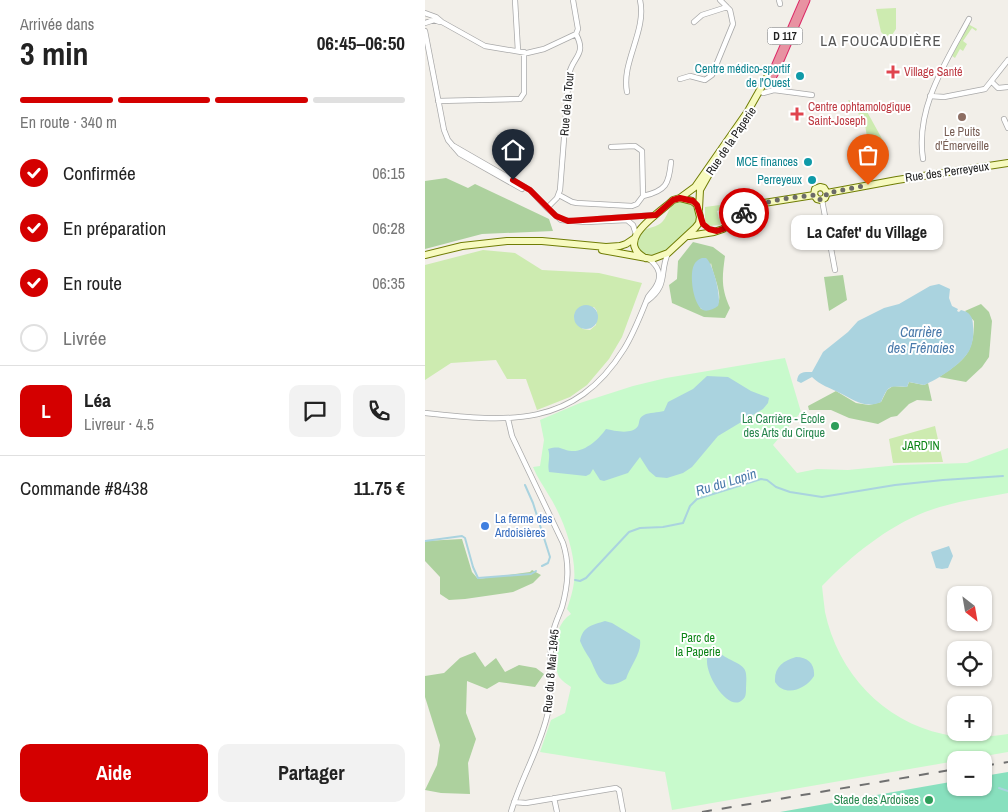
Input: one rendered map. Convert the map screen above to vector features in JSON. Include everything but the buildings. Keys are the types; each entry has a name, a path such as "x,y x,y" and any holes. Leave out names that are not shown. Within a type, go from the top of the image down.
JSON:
{"highway":[{"name":"D 117","path":"771,73 801,0"},
{"name":"D 117","path":"771,73 796,17 801,0"}],"main road":[{"name":"Rue de la Paperie","path":"700,214 700,190 706,178 763,94 771,73"},
{"name":"D 117","path":"680,198 695,187 771,73"},
{"name":"Rue des Perreyeux","path":"685,237 717,231 725,228 759,204 814,195 815,189 820,187 824,188 827,193 1008,163"},
{"path":"814,195 817,199 822,200 827,193"},
{"path":"425,254 462,246 507,240 620,246 635,236 673,200 680,198 693,201 697,205 705,227 717,231"},
{"path":"577,244 655,259 668,253 695,228 699,223 700,214"},
{"path":"635,236 634,244 636,251 647,258"}],"street":[{"path":"515,0 518,51"},
{"name":"Rue de la Tour","path":"559,195 569,74 570,68 579,56 581,49 576,34 578,29 573,0"},
{"path":"627,92 626,80 642,14 640,0"},
{"path":"680,80 687,76 703,80 711,77 732,27 733,18 727,7 720,0"},
{"path":"694,22 702,15 727,7"},
{"path":"425,13 436,17 485,46 524,52 540,51 576,34"},
{"path":"923,159 921,138 930,96 969,19"},
{"path":"425,23 434,20 442,22"},
{"path":"425,31 444,130 451,145 530,190 561,220 627,220 633,225 635,236"},
{"path":"438,101 520,99 524,93 524,52"},
{"path":"930,96 944,97 985,89 1008,60"},
{"path":"771,73 778,87 785,91"},
{"path":"992,82 998,88 1008,86"},
{"path":"763,94 774,90 812,94"},
{"path":"1004,119 1008,128"},
{"path":"611,147 635,146 642,151 643,196"},
{"path":"547,208 559,195 572,202 632,206 637,204 643,196 660,190 668,183 671,162"},
{"path":"822,200 835,270"},
{"path":"576,221 656,215"},
{"path":"647,301 652,298 663,283 664,263 668,253"},
{"path":"425,414 507,419 541,415 583,396 619,357 649,296 658,283 660,275 657,266 647,258"},
{"name":"Rue du 8 Mai 1945","path":"507,419 511,436 563,543 567,557 568,573 564,598 553,630 550,654 551,682 548,712 544,728 511,812"},
{"path":"514,802 521,803 617,788 623,812"},
{"path":"554,798 557,812"}],"green space":[{"path":"896,8 896,29 892,35 885,36 881,32 876,9"},
{"path":"968,24 977,29 976,31 972,28 963,41 967,44 963,51 960,49 955,58 952,56"},
{"path":"848,100 860,103 865,108 886,146 888,158 874,160 874,165 871,166 870,161 867,161 865,151 869,150 864,118 860,119 857,108 840,110 840,103 850,104"},
{"path":"446,178 468,188 475,184 549,219 553,231 482,234 425,249 425,181"},
{"path":"680,201 695,209 697,216 692,226 663,252 653,255 644,253 639,247 638,242 641,233 661,223 671,207"},
{"path":"720,205 720,210 717,211 719,219 723,218 729,210 732,209 734,213 720,225 709,226 705,221 705,207"},
{"path":"693,242 713,247 725,256 723,283 730,308 725,318 704,317 672,303 669,285 677,279 678,261","holes":["711,263 718,286 719,301 711,309 701,309 696,298"]},
{"path":"483,250 515,253 542,270 599,273 642,283 622,337 609,359 587,385 570,397 537,410 526,379 507,379 496,360 451,363 425,380 425,265","holes":["594,307 597,311 596,325 590,330 583,329 574,317"]},
{"path":"843,275 847,300 829,311 824,277"},
{"path":"981,304 989,312 992,321 989,357 982,367 966,382 939,377 955,366 966,355 972,341 974,321 965,311"},
{"name":"Parc de la Paperie","path":"785,358 801,412 773,445 797,473 817,469 848,470 899,465 967,463 1008,448 1008,493 945,506 911,518 870,543 822,586 825,612 831,634 840,655 866,691 901,718 921,728 947,735 947,741 992,741 992,736 1008,734 1008,752 992,755 992,751 947,751 947,763 672,810 665,772 540,752 551,720 565,713 571,687 559,677 556,670 555,643 560,626 571,614 567,609 573,589 574,571 571,548 564,525 554,503 533,467 540,466 544,440 540,420 580,403 633,386 666,378"},
{"path":"909,382 924,385 928,383 932,401 917,400 909,404 897,416 878,424 849,418 831,410 809,410 808,406 836,391 856,403 869,405 881,402 887,390 893,386 907,387"},
{"name":"JARD'IN","path":"935,426 943,462 893,463 889,439"},
{"path":"462,539 472,572 478,579 530,572 532,570 541,575 533,583 513,592 449,600 440,594 440,577 425,561 425,541"},
{"path":"475,652 485,667 496,658 505,672 519,665 536,668 544,674 535,687 499,682 487,689 467,681 466,713 476,739 468,763 470,794 441,793 425,790 437,765 440,745 425,697 425,676 444,673 460,658"},
{"name":"Stade des Ardoises","path":"1008,772 1008,812 780,812 947,783 947,796 992,796 992,775"}],"water":[{"path":"702,258 706,258 709,261 719,296 718,306 706,311 700,307 694,296 692,282 694,265"},
{"name":"Carrière des Frênaies","path":"939,284 950,289 949,298 952,306 958,309 957,311 959,312 961,310 969,314 973,323 973,338 970,349 962,360 950,370 924,385 909,382 907,387 890,388 881,402 870,405 855,401 812,377 801,383 797,381 800,374 812,372 823,352 848,332 858,321 884,308 899,304 930,286"},
{"path":"586,305 595,308 598,317 595,326 586,329 577,326 574,317 577,308"},
{"path":"707,376 728,377 751,391 769,398 768,403 763,409 718,436 692,467 683,473 667,478 656,477 649,471 640,457 628,473 604,481 600,480 593,469 586,476 549,472 548,449 559,448 577,451 591,444 606,429 623,432 632,431 638,426 642,416 648,413 664,411 668,402 693,389"},
{"path":"949,546 953,556 948,568 936,568 931,552"},
{"path":"605,621 612,623 640,640 638,655 626,679 612,684 606,684 599,677 580,641 586,629"},
{"path":"712,651 721,654 745,669 746,694 741,701 734,702 727,699 714,683 707,664 708,656"},
{"path":"796,657 804,658 810,662 814,676 801,688 790,691 784,690 775,682 776,672 780,665"}],"waterway":[{"name":"Ru du Lapin","path":"575,580 580,581 586,578 629,532 640,528 663,527 683,523 690,506 697,499 761,479 767,480 776,487 790,492 822,497 895,485 1003,476"},
{"path":"525,485 533,503 550,557 548,563 542,566"},
{"name":"Ru du Lapin","path":"425,541 462,536 465,538 478,578 531,574 536,571"},
{"path":"999,788 1008,791"}],"railway":[{"path":"992,765 1008,762"},
{"path":"702,812 947,771"}],"way so far":[{"path":"744,213 759,204 814,195 821,200 825,198 827,193 868,185"}],"place":[{"name":"Village Santé","path":"893,72"},
{"name":"Centre médico-sportif de l'Ouest","path":"800,76"},
{"name":"Centre ophtamologique Saint-Joseph","path":"797,114"},
{"name":"Le Puits d'Émerveille","path":"962,117"},
{"name":"MCE finances","path":"808,162"},
{"name":"Perreyeux","path":"812,180"},
{"name":"La Cafet' du Village","path":"868,185"},
{"name":"La Carrière - École des Arts du Cirque","path":"835,426"},
{"name":"La ferme des Ardoisières","path":"485,526"},
{"name":"Stade des Ardoises","path":"929,800"}],"district":[{"name":"LA FOUCAUDIÈRE","path":"881,41"}],"route":[{"path":"513,180 530,190 561,220 568,221 656,215 673,200 680,198 693,201 697,205 704,226 717,231 728,226 744,213"}]}
